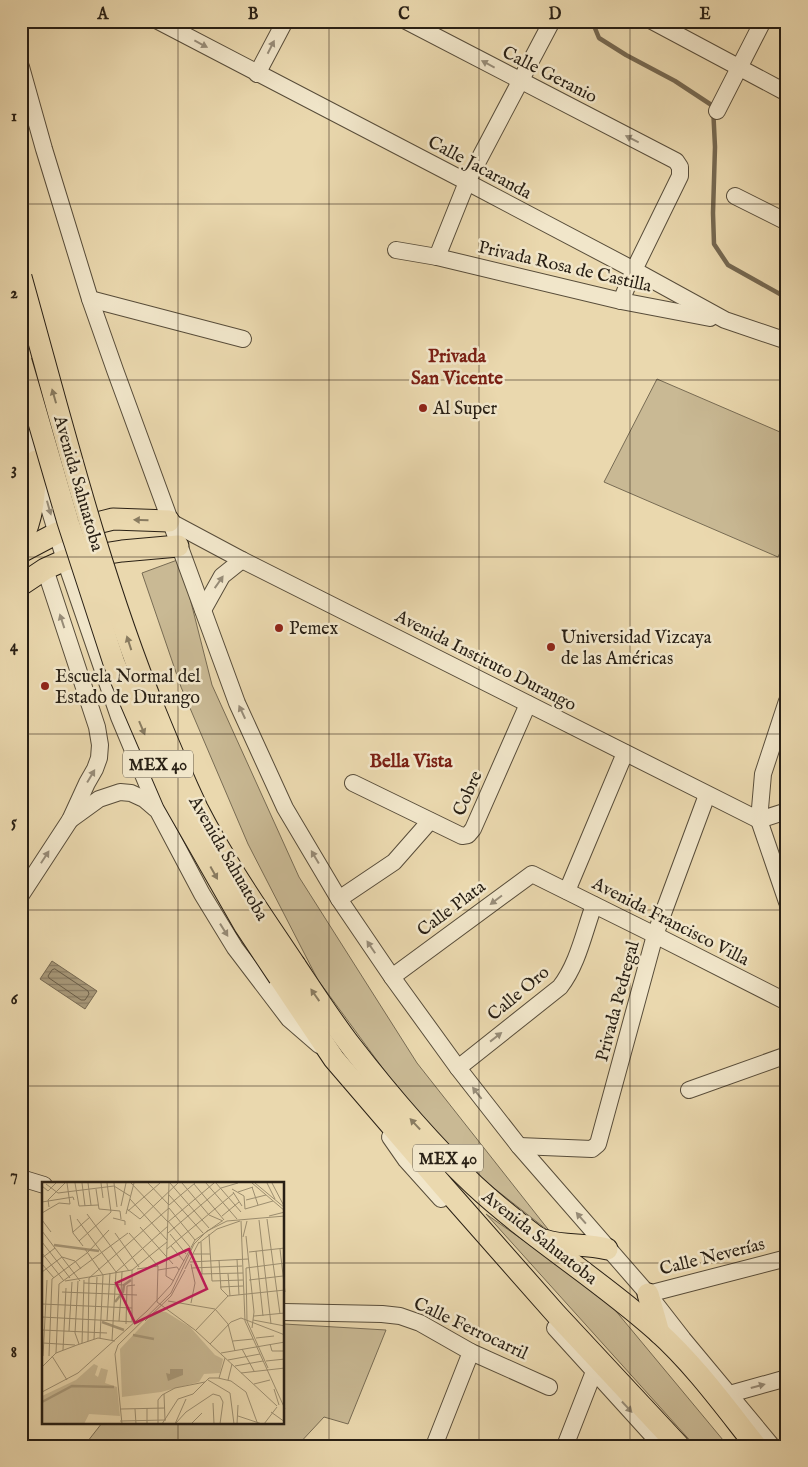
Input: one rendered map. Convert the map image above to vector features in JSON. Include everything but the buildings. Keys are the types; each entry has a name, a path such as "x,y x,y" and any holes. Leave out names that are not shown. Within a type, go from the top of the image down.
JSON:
{"main road":[{"name":"Avenida Sahuatoba","path":"21,277 91,527 132,653 171,751 197,807 287,972"},
{"name":"Avenida Sahuatoba","path":"21,361 68,522 114,663 173,800 228,898 412,1122 474,1185 538,1239 638,1314 659,1333"},
{"path":"21,542 27,531 32,512 36,461"},
{"path":"21,552 57,533 113,519 170,521"},
{"path":"23,579 65,560 187,541"},
{"name":"MEX 40","path":"287,972 334,1059"},
{"name":"Avenida Sahuatoba","path":"334,1059 450,1195 556,1314 597,1365 679,1446"},
{"path":"538,1239 557,1244 581,1244 607,1249"},
{"path":"648,1294 659,1333"},
{"name":"MEX 40","path":"659,1333 723,1396"},
{"name":"Avenida Sahuatoba","path":"723,1396 756,1446"}],"street":[{"name":"Calle Jacaranda","path":"158,21 468,182 725,320 787,341"},
{"path":"258,74 285,21"},
{"name":"Calle Geranio","path":"406,21 520,82 676,161 680,167 680,176 634,270"},
{"path":"437,257 468,182 552,21"},
{"path":"652,21 787,93"},
{"path":"717,111 764,21"},
{"path":"21,67 90,299 170,521"},
{"path":"735,196 787,222"},
{"name":"Privada Rosa de Castilla","path":"396,250 437,257 621,301 725,320"},
{"path":"621,301 634,270"},
{"path":"90,299 243,339"},
{"path":"21,416 65,560 118,717 158,810 202,894 235,948 290,1019 334,1059"},
{"name":"Avenida Instituto Durango","path":"170,521 187,541 242,560 389,632 759,820"},
{"name":"Avenida Sahuatoba","path":"187,541 203,610 237,702 285,808 339,899 392,977 458,1068 519,1146 648,1294 683,1339 723,1396 772,1446"},
{"path":"203,610 222,576 242,560"},
{"path":"21,895 70,820 95,769 99,758 100,745 97,727 45,569"},
{"path":"787,701 763,774 759,820 787,902"},
{"name":"Cobre","path":"353,782 462,836 468,835 473,829 528,704"},
{"path":"567,891 625,753"},
{"path":"70,820 99,799 120,792 131,793 158,810"},
{"name":"Privada Pedregal","path":"519,1146 592,1148 598,1144 655,935 707,795"},
{"path":"759,820 787,811"},
{"path":"339,899 394,862 430,821"},
{"name":"Calle Plata","path":"392,977 527,877 532,874 536,875"},
{"name":"Avenida Francisco Villa","path":"536,875 787,1002"},
{"name":"Calle Oro","path":"458,1068 560,987 572,966 594,905"},
{"path":"689,1090 787,1055"},
{"path":"21,1178 42,1184"},
{"name":"Calle Neverías","path":"648,1294 787,1258"},
{"name":"Calle Ferrocarril","path":"285,1312 400,1316 420,1323 471,1352 549,1387"},
{"path":"434,1446 471,1352"},
{"path":"565,1446 597,1365"},
{"name":"Avenida Sahuatoba","path":"597,1365 662,1446"},
{"path":"723,1396 787,1378"}],"shaded area":[{"path":"657,379 787,435 787,537 778,557 604,482"},
{"path":"180,559 212,685 299,877 417,1063 551,1233 476,1174 409,1104 318,980 248,844 181,687 142,573"},
{"path":"486,1214 605,1298 728,1446 695,1446"},
{"path":"285,1324 386,1330 348,1424 324,1417 297,1446 84,1446 101,1424 285,1424"}],"water":[{"path":"52,961 97,991 85,1009 40,979"}],"waterway":[{"path":"592,21 599,38 626,55 675,81 713,106 715,147 714,244 728,265 787,298"}],"place":[{"name":"Al Super","path":"423,408"},
{"name":"Pemex","path":"279,628"},
{"name":"Universidad Vizcaya de las Américas","path":"551,647"},
{"name":"Escuela Normal del Estado de Durango","path":"45,686"}],"district":[{"name":"Privada San Vicente","path":"457,366"},
{"name":"Bella Vista","path":"411,760"}]}
